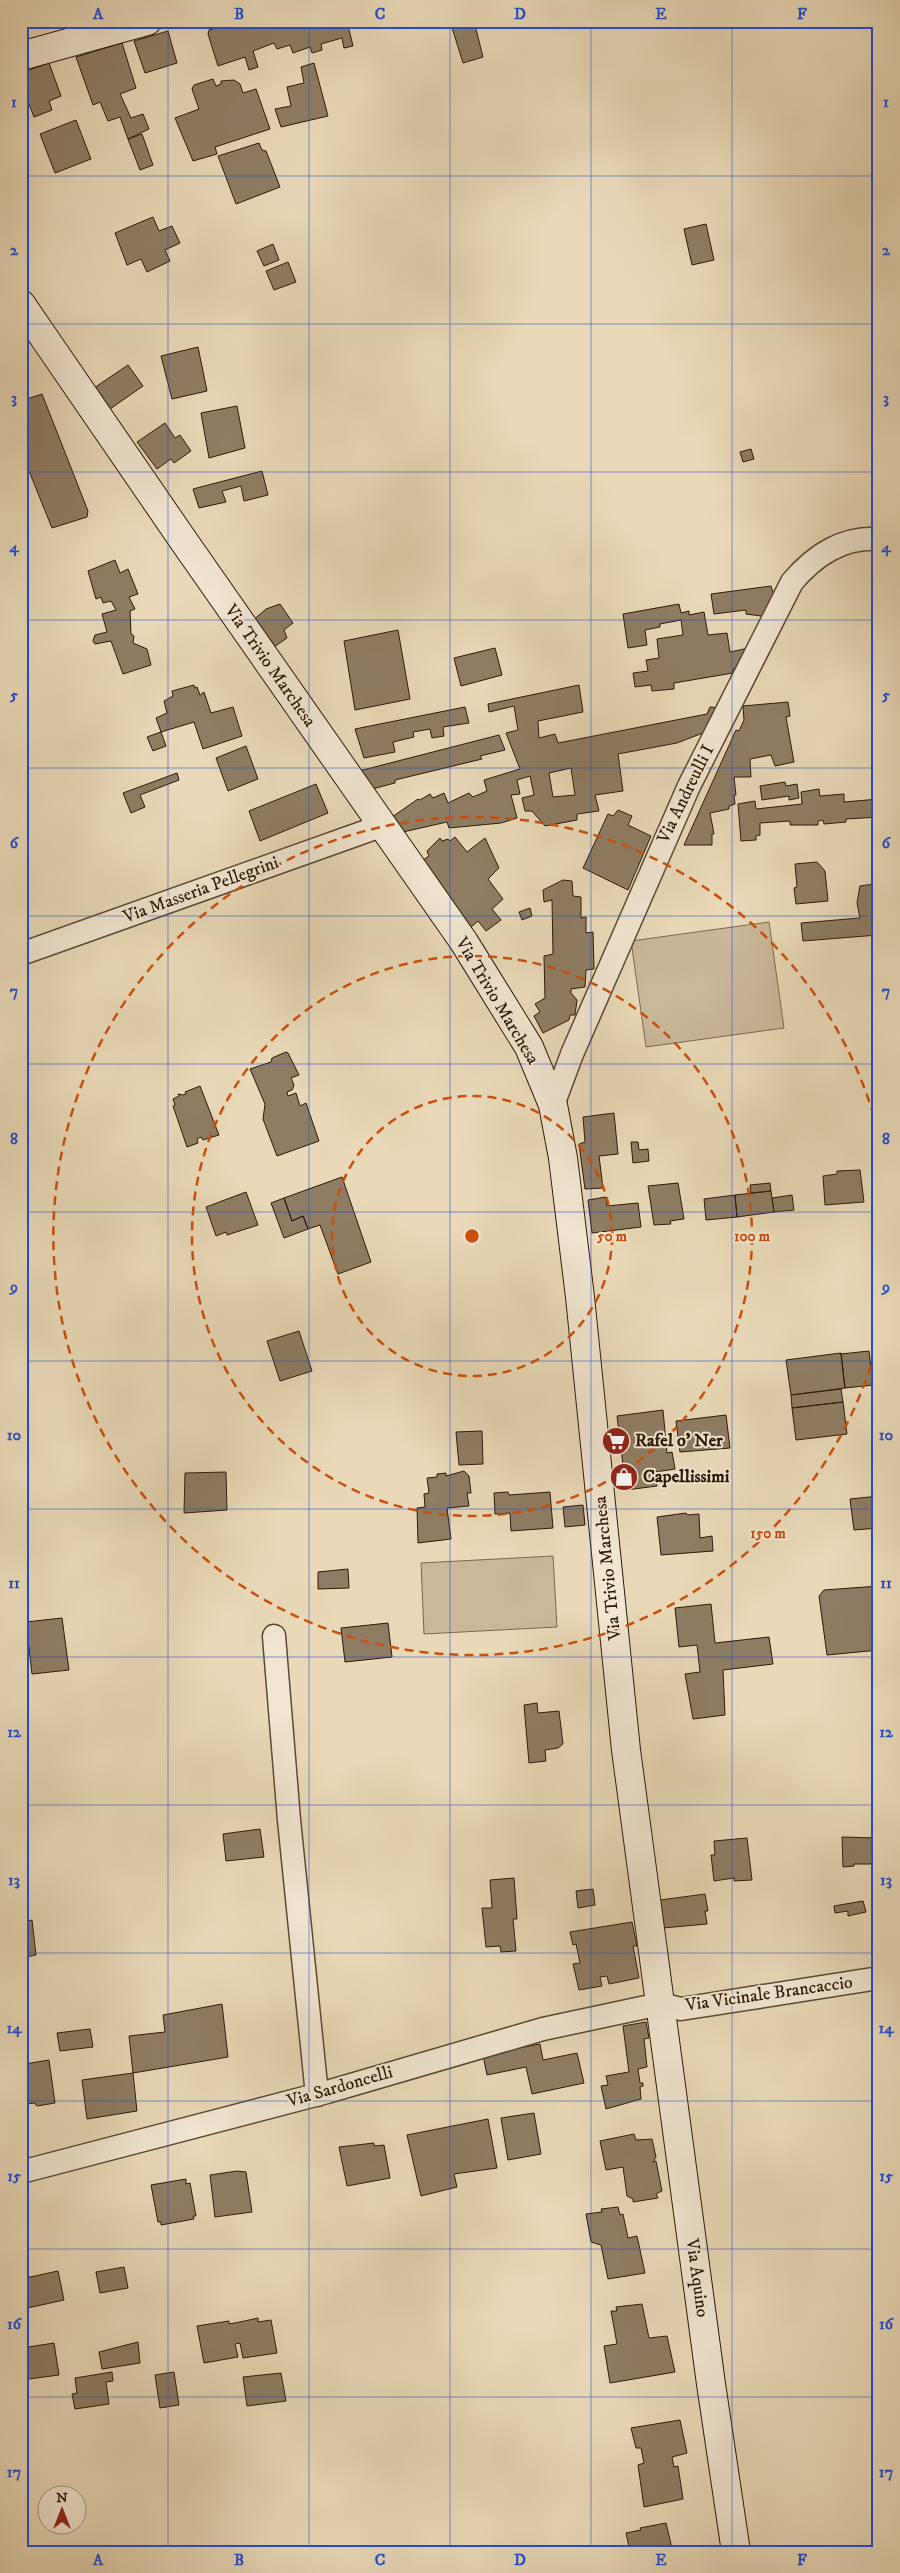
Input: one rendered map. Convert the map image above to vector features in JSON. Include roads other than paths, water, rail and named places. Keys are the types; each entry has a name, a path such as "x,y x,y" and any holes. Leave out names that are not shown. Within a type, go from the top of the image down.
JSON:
{"street":[{"path":"21,56 147,21"},
{"name":"Via Trivio Marchesa","path":"21,304 381,826 464,942 524,1039 554,1105 563,1158 580,1297 626,1750 660,2004"},
{"name":"Via Andreulli I","path":"554,1105 572,1054 688,786 792,582 809,563 834,546 864,538 879,539"},
{"name":"Via Masseria Pellegrini","path":"21,954 381,826"},
{"path":"274,1636 289,1820 316,2094"},
{"name":"Via Vicinale Brancaccio","path":"660,2004 681,2009 879,1978"},
{"name":"Via Sardoncelli","path":"21,2172 316,2094 543,2029 660,2004"},
{"name":"Via Aquino","path":"660,2004 736,2552"}],"place":[{"name":"Rafel o' Ner","path":"616,1441"},
{"name":"Capellissimi","path":"624,1477"}]}
